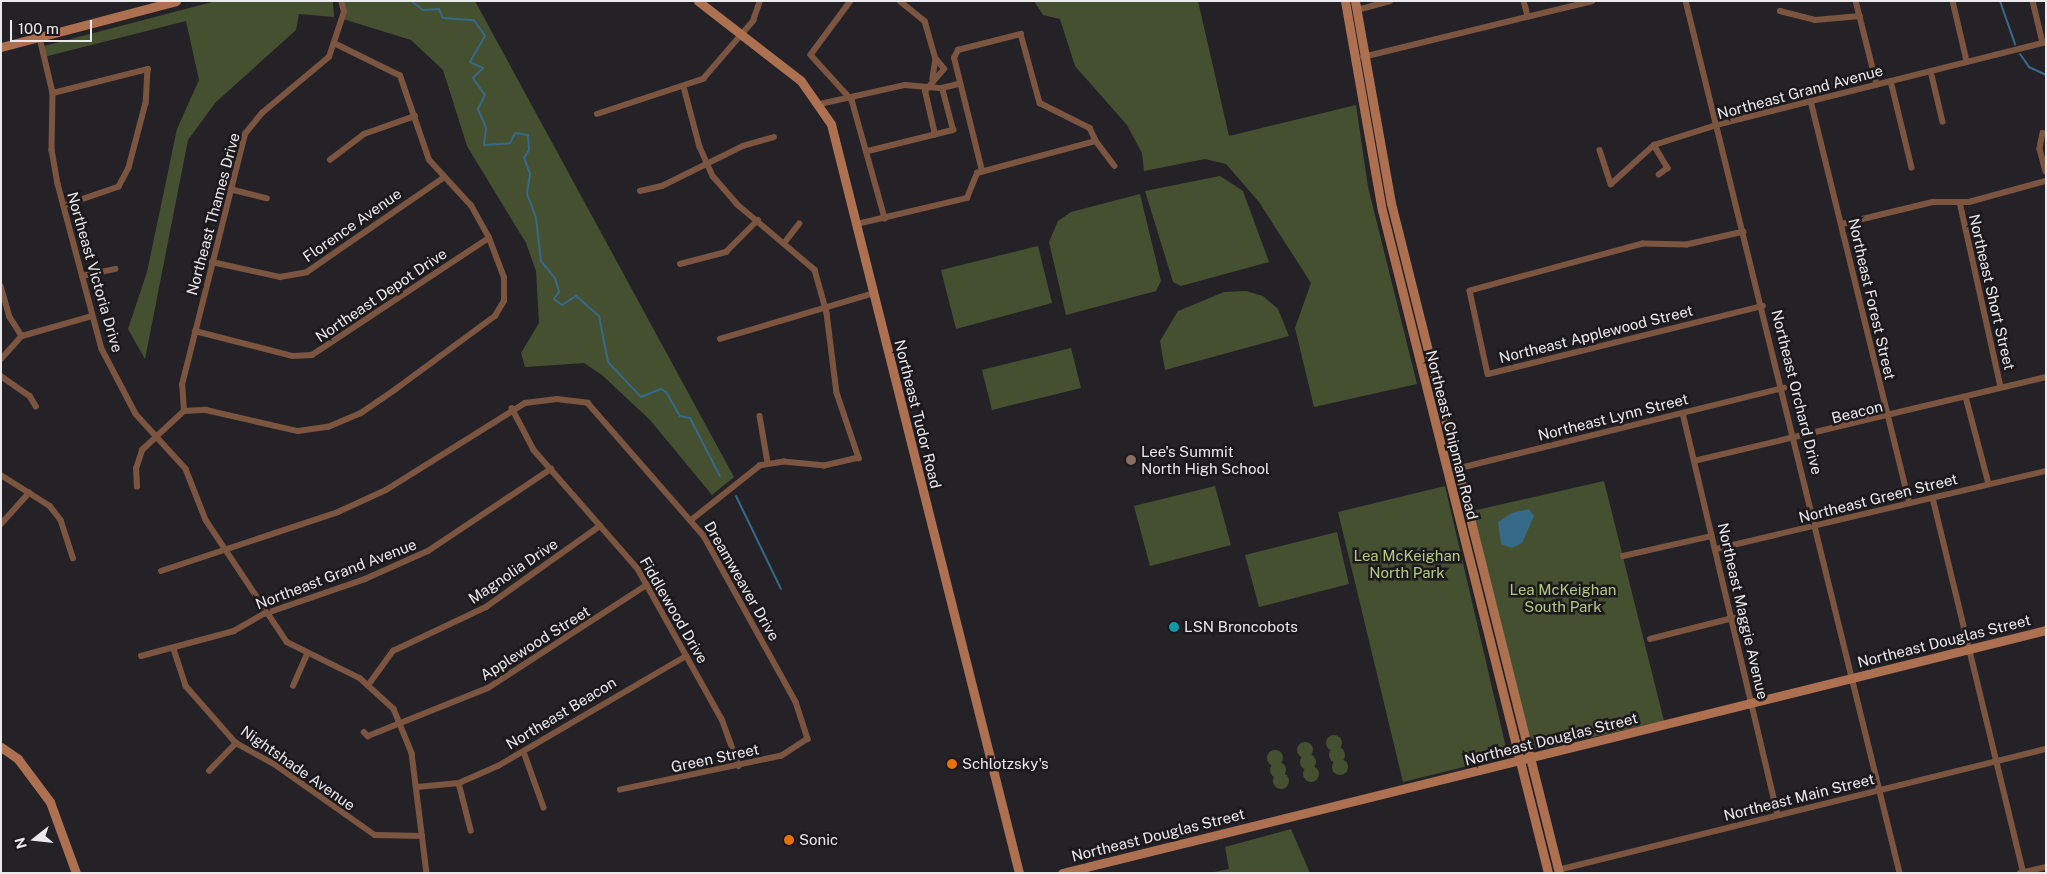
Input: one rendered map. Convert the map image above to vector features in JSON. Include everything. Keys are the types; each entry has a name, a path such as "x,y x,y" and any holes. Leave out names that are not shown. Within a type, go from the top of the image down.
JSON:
{"main road":[{"path":"1,47 176,1"},
{"name":"Northeast Tudor Road","path":"698,1 710,5 801,81 820,104 838,148 1019,873"},
{"name":"Northeast Chipman Road","path":"1345,1 1362,57"},
{"name":"Northeast Chipman Road","path":"1356,6 1382,210 1559,871"},
{"name":"Northeast Chipman Road","path":"1452,470 1518,760 1548,873"},
{"name":"Northeast Douglas Street","path":"1062,873 2046,630"},
{"path":"1,747 18,759 50,802 76,873"}],"street":[{"name":"Northeast Thames Drive","path":"184,411 182,384 245,134 262,113 318,68 335,44 344,12 342,1"},
{"path":"597,114 684,87 707,75 742,33 760,1"},
{"path":"851,1 811,55 852,100 868,150 885,218"},
{"path":"900,1 925,21 936,59 944,69 925,91 935,134"},
{"path":"1356,6 1390,1"},
{"path":"1524,1 1528,16"},
{"path":"1362,57 1592,1"},
{"name":"Northeast Orchard Drive","path":"1686,1 1784,388 1900,873"},
{"path":"1856,1 1877,84"},
{"path":"1953,1 1967,61"},
{"path":"2034,1 2045,42"},
{"path":"1780,11 1816,20 1860,16"},
{"path":"982,171 958,84 954,58 958,50 1021,34 1040,103 1090,128 1096,142 1115,166"},
{"name":"Northeast Victoria Drive","path":"40,38 53,93 52,150 64,206 92,316 121,390 136,414 157,433 186,470 223,549 264,614 288,642 307,655 368,684 385,698 401,721 417,787 427,873"},
{"name":"Northeast Grand Avenue","path":"1600,150 1611,184 1654,145 1718,125 2045,42"},
{"path":"137,487 138,457 157,433 184,411 206,410 298,431 328,427 361,413 496,316 504,300 504,278 489,238 472,206 442,179 425,153 415,116 400,76 335,44"},
{"path":"931,82 936,59"},
{"path":"53,93 148,69 146,103 129,168 119,187 64,206"},
{"path":"1931,71 1943,122"},
{"path":"1892,81 1912,168"},
{"path":"820,104 852,100 905,85 931,82 942,88 958,84"},
{"path":"684,87 707,164 729,196 785,242 815,270 825,306 837,393 859,458 825,466 768,463 745,474 692,520"},
{"path":"868,150 953,130 942,88"},
{"name":"Northeast Forest Street","path":"1811,101 1910,503"},
{"path":"330,160 364,134 415,116"},
{"path":"2043,133 2040,149 2046,170"},
{"path":"640,190 662,186 707,164 774,137"},
{"path":"857,224 967,198 972,177 982,171 1096,142"},
{"path":"1654,145 1668,168 1659,175"},
{"name":"Florence Avenue","path":"212,262 280,277 307,272 442,179"},
{"path":"1842,224 1933,202 1960,202 2046,182"},
{"path":"230,189 266,198"},
{"name":"Northeast Short Street","path":"1960,202 2001,387"},
{"path":"680,264 726,252 758,220"},
{"path":"785,242 799,224"},
{"name":"Northeast Applewood Street","path":"1744,232 1687,245 1643,244 1470,291 1488,374 1763,306"},
{"name":"Northeast Depot Drive","path":"195,331 293,356 312,355 489,238"},
{"path":"82,276 115,269"},
{"path":"1,286 10,317 22,336"},
{"path":"720,340 825,306 874,293"},
{"path":"1,359 22,336 92,316"},
{"path":"1,376 30,396 36,406"},
{"name":"Beacon","path":"1694,462 1888,417 2046,377"},
{"name":"Northeast Lynn Street","path":"1452,470 1784,388"},
{"path":"1966,397 1989,484"},
{"name":"Dreamweaver Drive","path":"512,408 558,399 591,406 692,520 796,702 808,739"},
{"path":"162,571 202,560 223,549 338,512 386,490 512,408"},
{"name":"Fiddlewood Drive","path":"512,408 527,440 648,584 722,719 740,766"},
{"name":"Northeast Maggie Avenue","path":"1683,413 1778,814"},
{"path":"760,416 768,463"},
{"name":"Northeast Grand Avenue","path":"141,656 174,649 234,631 264,614 365,579 428,551 551,469"},
{"name":"Northeast Green Street","path":"1716,549 1817,527 2046,471"},
{"path":"1,475 50,506 61,520 74,558"},
{"path":"1,524 29,493"},
{"path":"1933,498 2022,872 2046,867"},
{"name":"Magnolia Drive","path":"368,684 393,651 486,607 600,526"},
{"path":"1624,556 1712,536"},
{"name":"Applewood Street","path":"364,732 368,736 401,721 474,695 516,673 648,584"},
{"path":"1650,639 1733,618"},
{"name":"Nightshade Avenue","path":"174,649 186,686 236,743 276,765 375,836 422,836"},
{"path":"293,686 307,655"},
{"name":"Northeast Beacon","path":"417,787 459,783 524,752 686,656"},
{"name":"Green Street","path":"621,790 782,756 808,739"},
{"path":"209,771 236,743"},
{"name":"Northeast Main Street","path":"1559,871 1778,814 2046,749"},
{"path":"524,752 544,808"},
{"path":"459,783 471,830"}],"green space":[{"path":"216,1 333,1 334,17 299,14 296,30 215,103 188,140 145,359 128,329 147,272 177,129 199,80 186,21 44,57 44,46"},
{"path":"339,1 475,1 734,477 712,495 650,420 602,375 584,363 525,367 521,353 539,323 536,271 526,243 467,146 443,70 411,40 343,19"},
{"path":"1034,1 1198,1 1229,136 1356,105 1368,187 1417,384 1314,407 1295,328 1311,283 1259,202 1226,164 1205,159 1144,171 1142,153 1127,125 1075,66 1060,19 1043,15"},
{"path":"1220,176 1243,191 1269,262 1181,286 1173,282 1145,191"},
{"path":"1140,194 1161,281 1156,291 1066,315 1049,242 1058,221 1071,212"},
{"path":"1038,246 1052,303 956,329 941,270"},
{"path":"1246,291 1263,296 1278,309 1289,336 1165,370 1160,341 1178,311 1224,292"},
{"path":"1071,348 1081,388 992,410 982,370"},
{"name":"Lea McKeighan South Park","path":"1604,481 1664,721 1531,751 1472,511"},
{"path":"1215,486 1231,545 1150,566 1134,506"},
{"name":"Lea McKeighan North Park","path":"1445,486 1507,752 1504,757 1403,782 1338,512"},
{"path":"1337,532 1349,584 1259,607 1245,555"},
{"path":"1334,735 1342,743 1334,751 1326,743"},
{"path":"1305,742 1313,750 1305,758 1297,750"},
{"path":"1337,747 1345,755 1337,763 1329,755"},
{"path":"1275,750 1283,758 1275,766 1267,758"},
{"path":"1308,754 1316,762 1308,770 1300,762"},
{"path":"1340,759 1348,767 1340,775 1332,767"},
{"path":"1278,762 1286,770 1278,778 1270,770"},
{"path":"1311,766 1319,774 1311,782 1303,774"},
{"path":"1281,773 1289,781 1281,789 1273,781"},
{"path":"1291,829 1310,873 1209,873 1229,869 1225,847"}],"water":[{"path":"1529,509 1534,516 1522,543 1512,548 1501,544 1498,522 1512,513"}],"waterway":[{"path":"411,1 423,10 439,9 443,18 474,20 485,36 470,62 483,68 473,78 485,95 478,109 486,128 484,145 510,143 515,133 528,135 529,150 524,158 530,174 527,194 536,218 541,261 555,278 559,292 554,299 562,305 576,296 599,316 608,362 641,397 661,389 666,392 680,416 690,418 720,476"},
{"path":"2000,1 2015,44"},
{"path":"2020,54 2029,67 2046,75"},
{"path":"736,496 781,589"}],"place":[{"name":"Lee's Summit North High School","path":"1131,460"},
{"name":"LSN Broncobots","path":"1174,627"},
{"name":"Schlotzsky's","path":"952,764"},
{"name":"Sonic","path":"789,840"}]}
